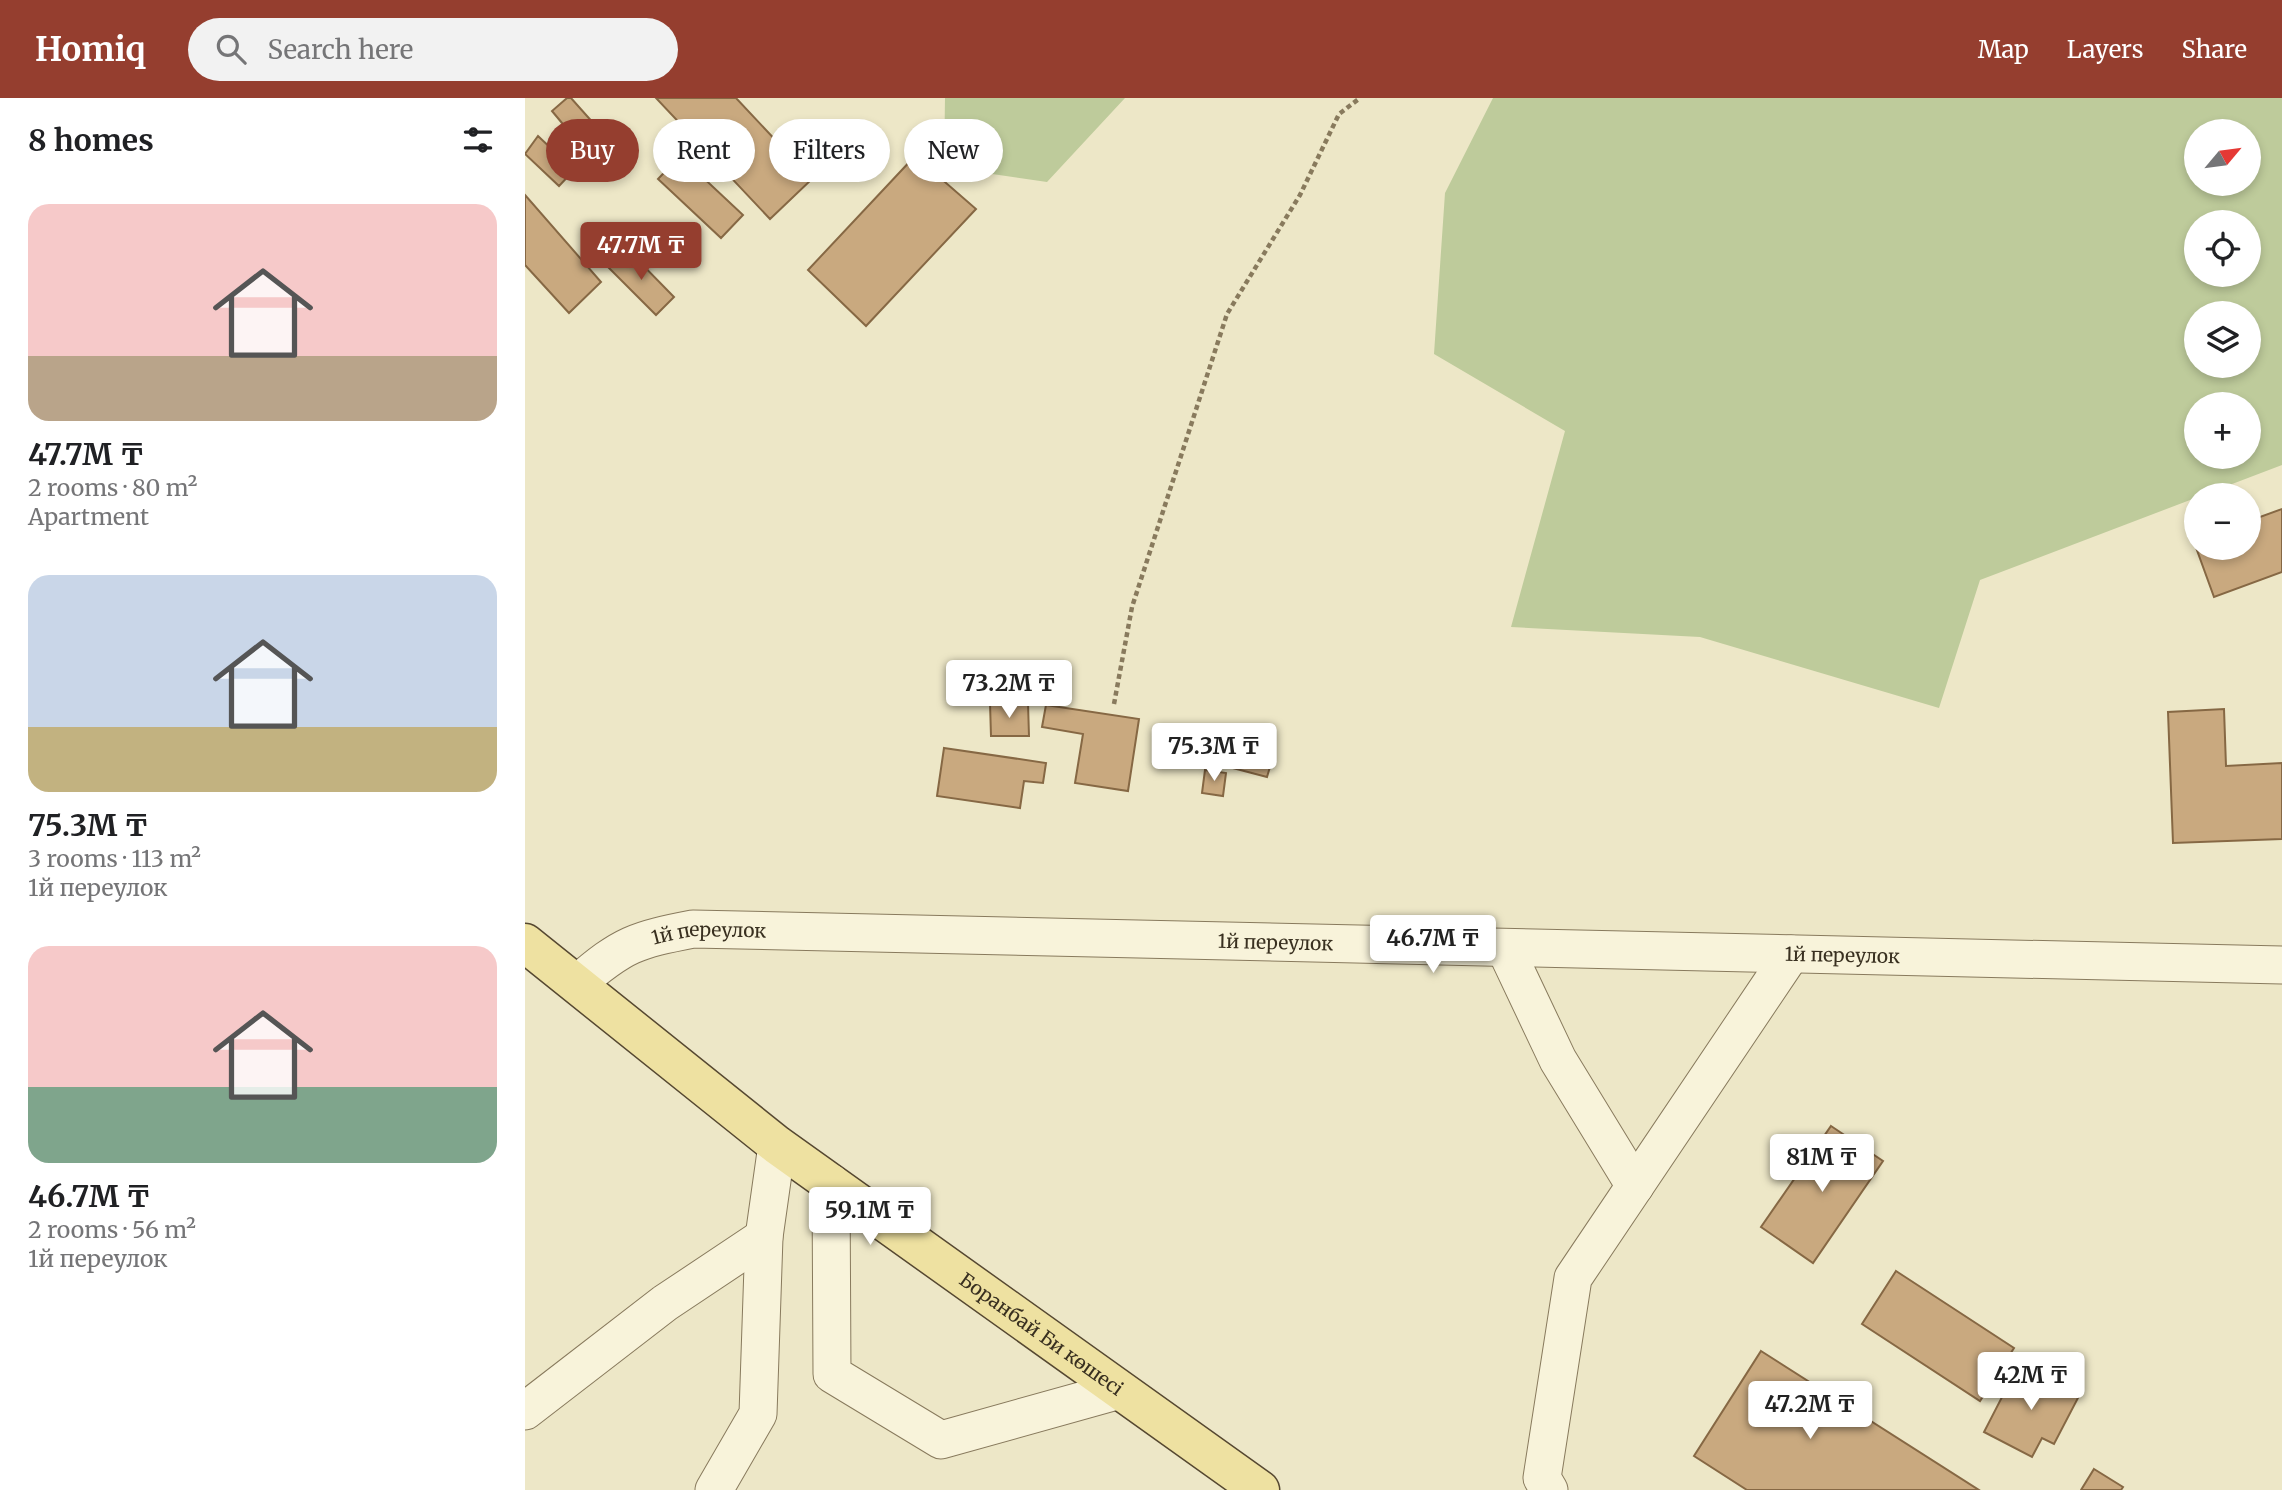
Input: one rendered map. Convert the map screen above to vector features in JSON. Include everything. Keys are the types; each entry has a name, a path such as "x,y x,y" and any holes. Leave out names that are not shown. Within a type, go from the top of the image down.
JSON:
{"main road":[{"name":"Боранбай Би көшесі","path":"525,943 777,1145 1260,1490"}],"street":[{"name":"1й переулок","path":"578,983 613,953 645,939 693,929 2282,965"},
{"path":"1505,948 1558,1060 1635,1186"},
{"path":"1549,1490 1542,1478 1573,1278 1791,954"},
{"path":"714,1490 758,1414 764,1237 777,1145"},
{"path":"831,1183 832,1374 941,1440 1120,1390"},
{"path":"525,1411 665,1303 764,1237"}],"path":[{"path":"1114,704 1132,607 1227,314 1300,195 1339,114 1360,98"}],"green space":[{"path":"945,98 1125,98 1047,182 1003,176 1003,119 945,119"},
{"path":"1493,98 2282,98 2282,465 2235,483 2184,483 2184,502 1980,580 1939,708 1700,637 1511,627 1565,431 1434,354 1445,193"}],"building":[{"path":"567,98 571,98 590,119 559,119 552,111"},
{"path":"656,98 736,98 769,133 769,182 809,182 770,219 735,182 755,182 755,119 676,119"},
{"path":"538,136 546,144 546,174 525,154"},
{"path":"904,168 904,182 945,182 976,209 866,326 808,270"},
{"path":"661,182 708,182 743,215 721,238"},
{"path":"525,195 601,282 569,313 525,265"},
{"path":"627,249 674,297 656,315 608,267"},
{"path":"2282,509 2282,572 2214,597 2200,560 2261,560 2261,517"},
{"path":"990,703 1028,703 1029,736 991,736"},
{"path":"1046,705 1139,719 1128,791 1075,783 1083,734 1042,727"},
{"path":"2224,709 2226,766 2282,763 2282,839 2173,843 2168,712"},
{"path":"1217,737 1274,753 1267,777 1210,762"},
{"path":"944,748 1046,763 1043,783 1024,781 1020,808 937,796"},
{"path":"1205,770 1226,773 1223,796 1202,793"},
{"path":"1831,1126 1883,1161 1813,1263 1761,1227"},
{"path":"1896,1271 2014,1348 1980,1401 1862,1324"},
{"path":"1761,1351 1979,1490 1747,1490 1694,1456"},
{"path":"2019,1364 2079,1396 2054,1444 2042,1438 2032,1457 1984,1432"},
{"path":"2094,1469 2123,1487 2121,1490 2081,1490"}]}
